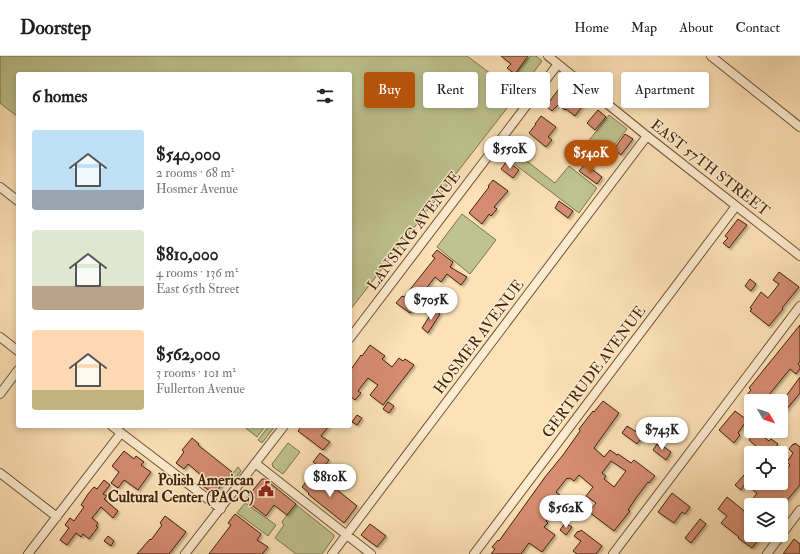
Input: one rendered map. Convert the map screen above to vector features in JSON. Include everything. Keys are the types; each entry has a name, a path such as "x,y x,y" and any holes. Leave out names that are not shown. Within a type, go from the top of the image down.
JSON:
{"street":[{"name":"EAST 57TH STREET","path":"548,56 800,256"},
{"path":"711,56 800,127"},
{"name":"LANSING AVENUE","path":"352,335 558,64"},
{"name":"HOSMER AVENUE","path":"332,554 647,136"},
{"path":"0,186 16,199"},
{"name":"GERTRUDE AVENUE","path":"474,554 736,206"},
{"path":"613,554 800,306"},
{"path":"0,337 16,349"},
{"path":"0,394 16,373"},
{"path":"115,428 221,509"},
{"path":"186,554 282,428"},
{"path":"28,554 121,433"},
{"path":"256,463 371,554"},
{"path":"0,473 57,517"},
{"path":"767,554 800,510"}],"green space":[{"path":"0,56 467,56 488,72 486,72 486,108 507,108 352,307 352,72 16,72 16,115 0,103"},
{"path":"530,56 536,56 542,61 534,72 517,72"},
{"path":"609,115 627,129 605,157 587,143"},
{"path":"511,149 555,183 569,166 597,188 579,213 505,157"},
{"path":"462,214 496,240 470,274 437,247"},
{"path":"246,428 264,428 257,437"},
{"path":"267,428 273,428 262,443 258,440"},
{"path":"288,443 300,452 283,474 273,467 272,464"},
{"path":"238,467 241,471 231,484 227,481"},
{"path":"245,503 276,525 268,536 237,513"},
{"path":"295,504 334,535 322,554 296,554 275,538 284,525 282,522"}],"building":[{"path":"501,56 528,56 516,72 512,72 507,68 511,64"},
{"path":"558,90 558,105 552,111 548,108 550,108 550,101"},
{"path":"562,108 581,108 575,116 566,109 565,110"},
{"path":"598,110 606,117 595,130 587,123"},
{"path":"541,116 556,127 548,137 552,140 546,147 529,133"},
{"path":"625,134 633,139 621,155 614,149"},
{"path":"521,144 533,153 527,160 515,151"},
{"path":"507,161 519,170 513,178 501,169"},
{"path":"585,164 602,177 597,184 579,171"},
{"path":"493,180 508,191 494,207 497,209 491,216 489,214 482,224 469,213"},
{"path":"559,201 573,211 568,218 555,208"},
{"path":"738,219 747,225 729,248 723,243 728,238 725,236"},
{"path":"437,250 453,262 450,267 467,277 461,285 447,274 441,282 435,277 423,293 427,296 421,304 418,301 410,313 396,303 402,296 404,297 435,258 432,256"},
{"path":"779,272 799,287 769,326 750,311 752,309 750,308 761,292 768,298 779,284 773,280"},
{"path":"750,279 756,284 751,291 745,286"},
{"path":"439,295 445,300 440,307 434,302"},
{"path":"434,309 440,314 428,333 422,328"},
{"path":"800,325 800,361 798,364 800,369 796,374 790,369 770,394 748,394 751,390 749,388"},
{"path":"370,345 385,356 382,359 392,367 399,358 403,361 405,359 414,365 383,405 370,395 378,385 368,378 358,391 361,393 355,400 352,398 352,368 361,355 362,356"},
{"path":"800,377 800,393 788,408 788,394"},
{"path":"603,401 619,413 594,448 604,457 610,450 631,463 634,460 655,476 649,483 648,482 636,498 628,510 630,511 614,531 589,512 596,503 586,496 593,487 579,475 574,481 567,478 556,492 567,501 562,508 559,505 546,521 548,523 544,527 555,535 542,552 529,543 521,554 491,554 495,549 492,547 498,540 499,541 545,477 563,455 580,431 579,429 593,411 594,412","holes":["611,461 626,471 614,487 604,479 606,476 602,473"]},
{"path":"388,402 394,406 389,413 383,409"},
{"path":"735,411 744,418 744,424 738,433 740,435 734,443 719,430"},
{"path":"357,415 362,418 357,425 352,422"},
{"path":"627,426 643,436 637,444 622,433"},
{"path":"300,428 327,428 321,436 330,442 323,450 298,431"},
{"path":"192,438 199,444 198,445 232,472 213,496 211,492 198,482 202,476 188,464 184,469 176,463 184,452 182,450"},
{"path":"751,438 765,438 769,441 771,439 778,444 776,446 756,446 749,440"},
{"path":"795,443 800,447 800,485 788,499 788,498 753,498 757,493 753,490 788,490 788,468 790,465 788,460 793,453 789,449 793,444 794,445"},
{"path":"657,444 659,446 660,444 671,452 666,460 653,450"},
{"path":"124,451 134,459 136,456 144,462 141,465 151,472 138,490 124,480 118,488 111,483 119,472 112,466"},
{"path":"320,453 329,460 322,469 313,462"},
{"path":"312,474 335,491 336,489 357,506 344,523 308,494 309,493 302,487"},
{"path":"744,475 744,486 741,490 735,485"},
{"name":"Polish American Cultural Center (PACC)","path":"262,479 265,479 296,504 287,515 274,505 266,516 245,500"},
{"path":"104,480 110,485 103,494 107,496 104,499 118,511 113,518 101,507 92,518 98,523 96,526 98,527 89,539 83,534 81,537 76,533 67,545 60,540 69,528 65,525 70,518 74,521 84,507 81,505 88,494 94,487 97,489"},
{"path":"672,493 690,507 685,514 682,512 674,523 658,512"},
{"path":"727,497 744,511 744,542 757,542 752,548 738,538 739,537 721,523 727,516 718,509"},
{"path":"235,514 261,534 257,540 268,547 262,554 209,554 231,525 228,523"},
{"path":"165,516 186,532 169,554 137,554 150,539 151,540 162,525 160,523"},
{"path":"700,519 706,524 691,543 685,538"},
{"path":"565,523 572,527 566,535 560,530"},
{"path":"370,524 386,536 377,547 361,535"},
{"path":"581,530 602,546 596,554 577,554 573,551 581,541 574,536"},
{"path":"108,536 114,541 111,546 104,541"},
{"path":"794,539 800,544 800,554 783,554"}],"place":[{"name":"Polish American Cultural Center (PACC)","path":"266,489"}]}
